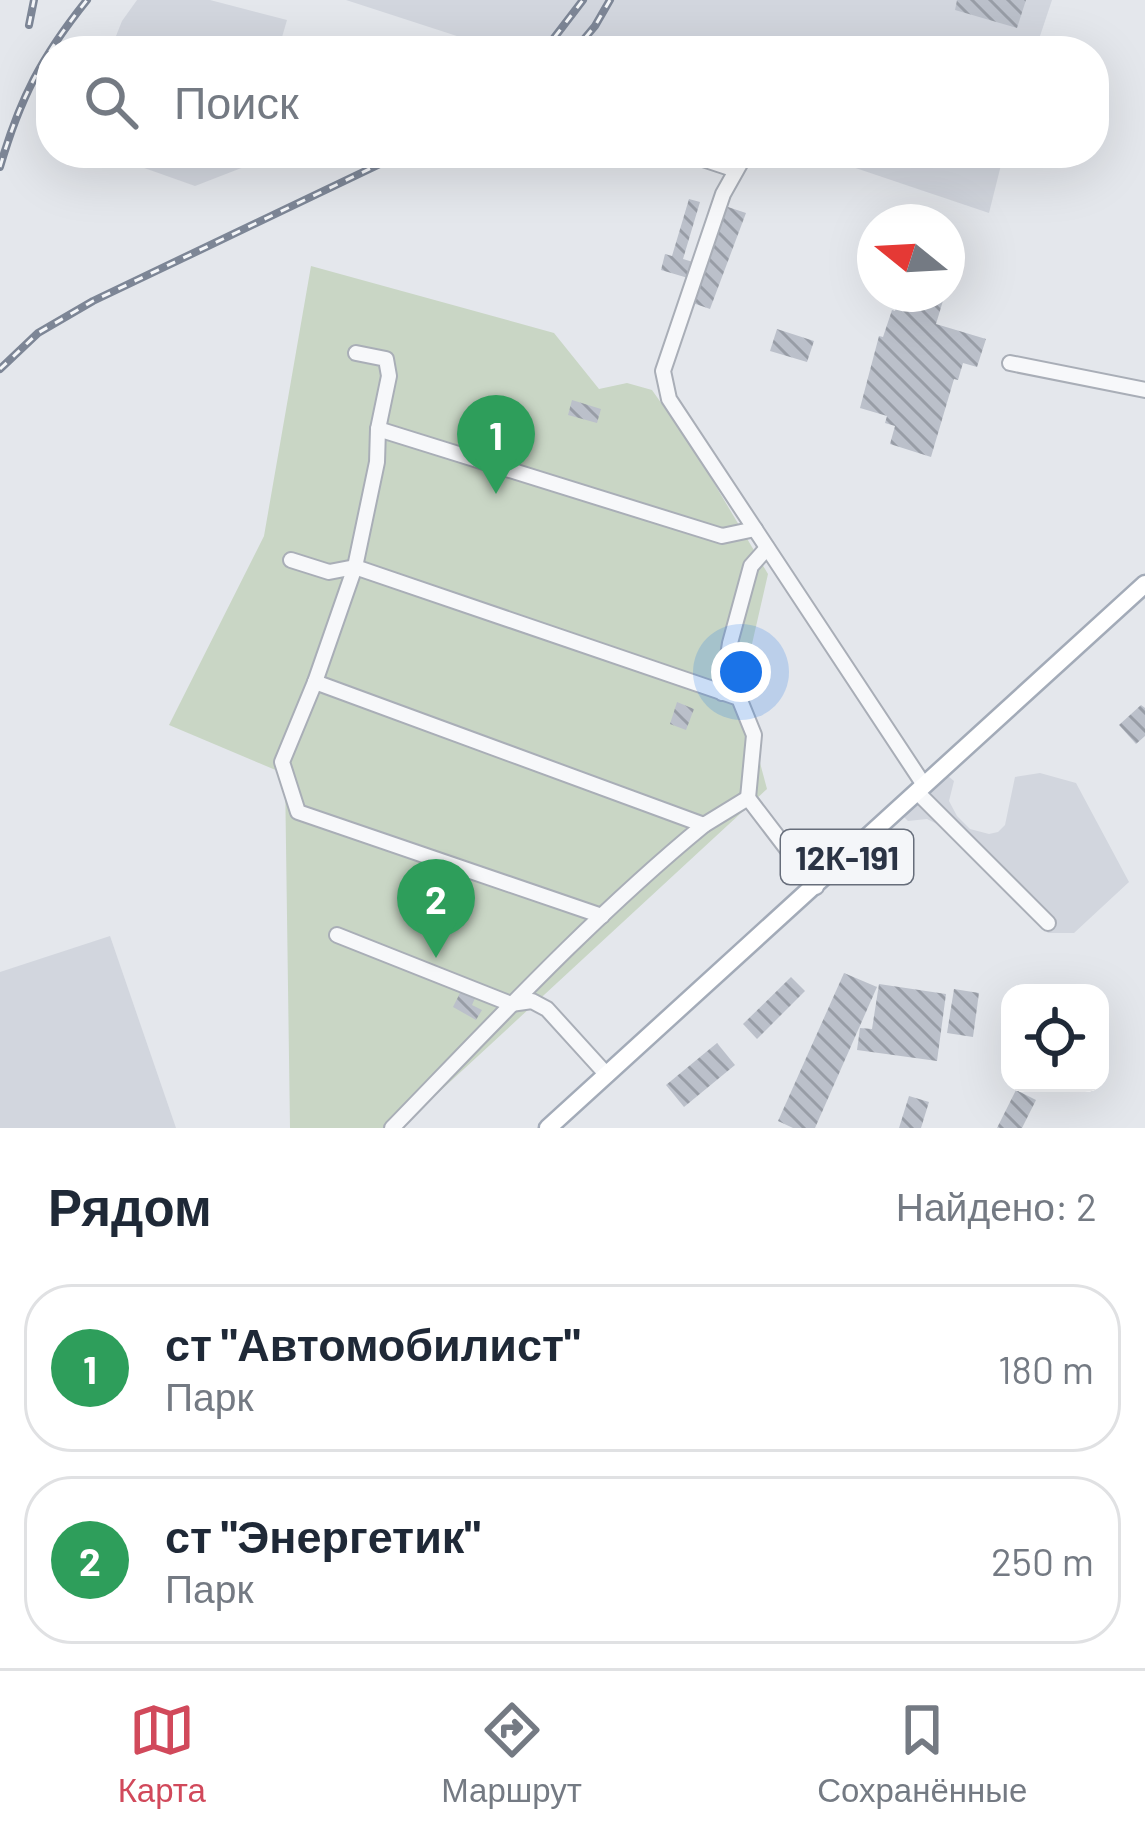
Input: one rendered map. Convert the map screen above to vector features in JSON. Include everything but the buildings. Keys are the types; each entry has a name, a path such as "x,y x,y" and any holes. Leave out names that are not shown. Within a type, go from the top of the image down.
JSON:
{"main road":[{"name":"12К-191","path":"548,1128 1145,584"}],"street":[{"path":"730,168 736,170 723,194 663,371 669,399 920,789 1048,923"},
{"path":"356,353 386,359 388,376 355,567 281,762 298,812 602,916"},
{"path":"1010,363 1145,391"},
{"path":"377,430 722,536 755,529"},
{"path":"722,692 751,566 767,548"},
{"path":"291,560 329,572 355,567 739,698 754,735 748,798 815,887"},
{"path":"314,682 704,825"},
{"path":"392,1128 650,869 704,825 748,798"},
{"path":"337,935 512,1004 532,1000 548,1009 607,1075"}],"shaded area":[{"path":"137,0 210,0 287,20 282,36 116,36"},
{"path":"346,0 1052,0 1040,36 457,36"},
{"path":"144,168 241,168 195,186"},
{"path":"856,168 1000,168 989,213"},
{"path":"1040,773 1076,783 1129,882 1074,933 1048,933 945,828 927,819 908,821 904,817 948,776 954,781 949,801 957,816 970,829 998,832 1005,825 1015,777"},
{"path":"110,936 176,1128 0,1128 0,972"}],"green space":[{"path":"311,266 554,333 599,389 627,383 652,390 695,451 768,574 741,692 767,789 400,1128 290,1128 285,774 169,725 264,536"}],"railway":[{"path":"29,25 34,0"},
{"path":"60,36 87,0"},
{"path":"555,36 583,0"},
{"path":"587,36 610,0"},
{"path":"0,167 36,76"},
{"path":"0,369 38,333 93,301 372,168"}],"place":[{"name":"ст \"Автомобилист\"","path":"496,494"},
{"name":"ст \"Энергетик\"","path":"436,958"}]}
